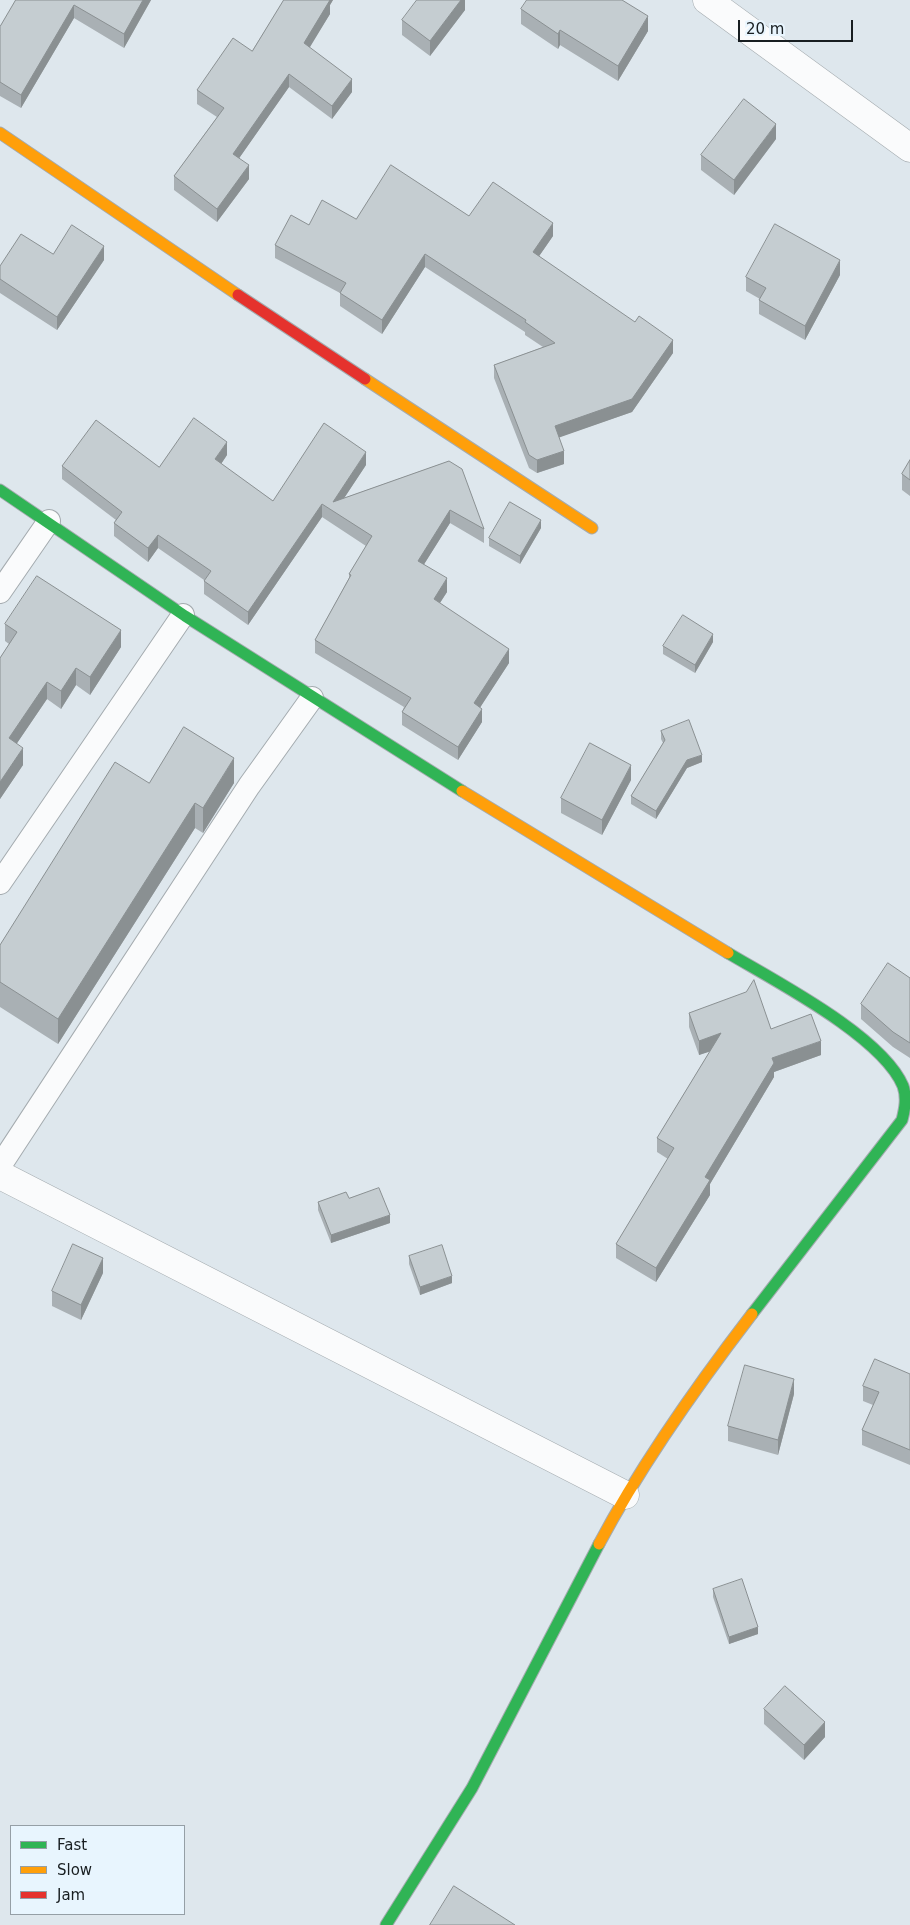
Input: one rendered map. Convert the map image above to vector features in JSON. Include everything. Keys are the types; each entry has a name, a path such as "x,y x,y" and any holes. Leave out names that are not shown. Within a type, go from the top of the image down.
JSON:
{"street":[{"path":"707,0 910,148"},
{"path":"0,133 219,283 592,528"},
{"path":"0,490 49,521 183,615 312,698 818,1008 895,1071 903,1087 906,1102 902,1120 830,1210 705,1376 625,1496 472,1788 386,1925"},
{"path":"0,1175 625,1496"}],"lane":[{"path":"0,592 49,521"},
{"path":"3,871 183,615"},
{"path":"0,1166 243,794 312,698"}],"building":[{"path":"16,0 143,0 124,34 74,5 21,95 0,82 0,27"},
{"path":"284,0 330,0 304,43 352,79 332,106 289,74 233,154 249,165 217,209 174,176 224,108 197,90 233,38 252,51"},
{"path":"417,0 461,0 430,41 402,20"},
{"path":"527,0 622,0 648,16 618,66 560,30 558,34 521,9"},
{"path":"744,99 776,124 734,180 701,155"},
{"path":"391,165 469,216 493,182 553,223 533,252 635,322 639,316 673,340 632,399 555,426 564,451 537,460 529,455 494,365 555,343 525,322 526,320 425,254 382,320 340,293 346,283 275,245 291,215 309,225 322,200 356,219"},
{"path":"775,224 840,260 805,326 759,300 766,288 746,277"},
{"path":"72,225 104,246 57,317 0,279 0,266 21,234 53,254"},
{"path":"194,418 227,442 215,459 273,501 324,423 366,452 333,502 449,461 462,469 484,529 450,510 418,561 447,578 434,599 509,649 474,703 482,709 458,747 402,712 411,698 315,640 351,575 349,574 372,536 322,504 248,612 204,581 211,571 158,535 148,548 114,523 122,512 62,466 96,420 159,467"},
{"path":"910,460 910,480 902,474"},
{"path":"510,502 541,520 520,556 489,538"},
{"path":"37,576 121,630 90,677 76,668 61,691 47,682 9,738 23,748 0,782 0,658 17,632 5,624"},
{"path":"683,615 713,634 695,665 663,646"},
{"path":"689,720 702,755 687,760 656,811 631,796 665,740 661,731"},
{"path":"184,727 234,758 203,808 195,803 58,1019 0,982 0,945 115,762 149,783"},
{"path":"590,743 631,765 602,820 561,798"},
{"path":"888,963 910,978 910,1043 893,1032 861,1004"},
{"path":"754,980 771,1029 811,1014 821,1041 772,1058 774,1063 705,1177 710,1180 656,1268 616,1244 674,1148 657,1138 721,1033 699,1041 689,1013 746,992"},
{"path":"379,1188 390,1215 331,1235 318,1202 346,1192 349,1198"},
{"path":"73,1244 103,1258 81,1305 52,1291"},
{"path":"442,1245 452,1276 420,1287 409,1256"},
{"path":"875,1359 910,1374 910,1450 862,1430 879,1392 863,1386"},
{"path":"745,1365 794,1379 778,1440 728,1426"},
{"path":"742,1579 758,1627 729,1637 713,1589"},
{"path":"785,1686 825,1722 804,1745 764,1709"},
{"path":"454,1886 515,1925 430,1925"}],"traffic: fast":[{"path":"0,490 185,616 462,791"},
{"path":"728,953 798,994 851,1029 891,1067 903,1086 905,1099 902,1120 752,1314"},
{"path":"386,1925 472,1788 599,1544"}],"traffic: slow":[{"path":"0,133 238,295"},
{"path":"365,379 592,528"},
{"path":"462,791 728,953"},
{"path":"599,1544 633,1484 671,1426 752,1314"}],"traffic: jam":[{"path":"238,295 365,379"}]}
